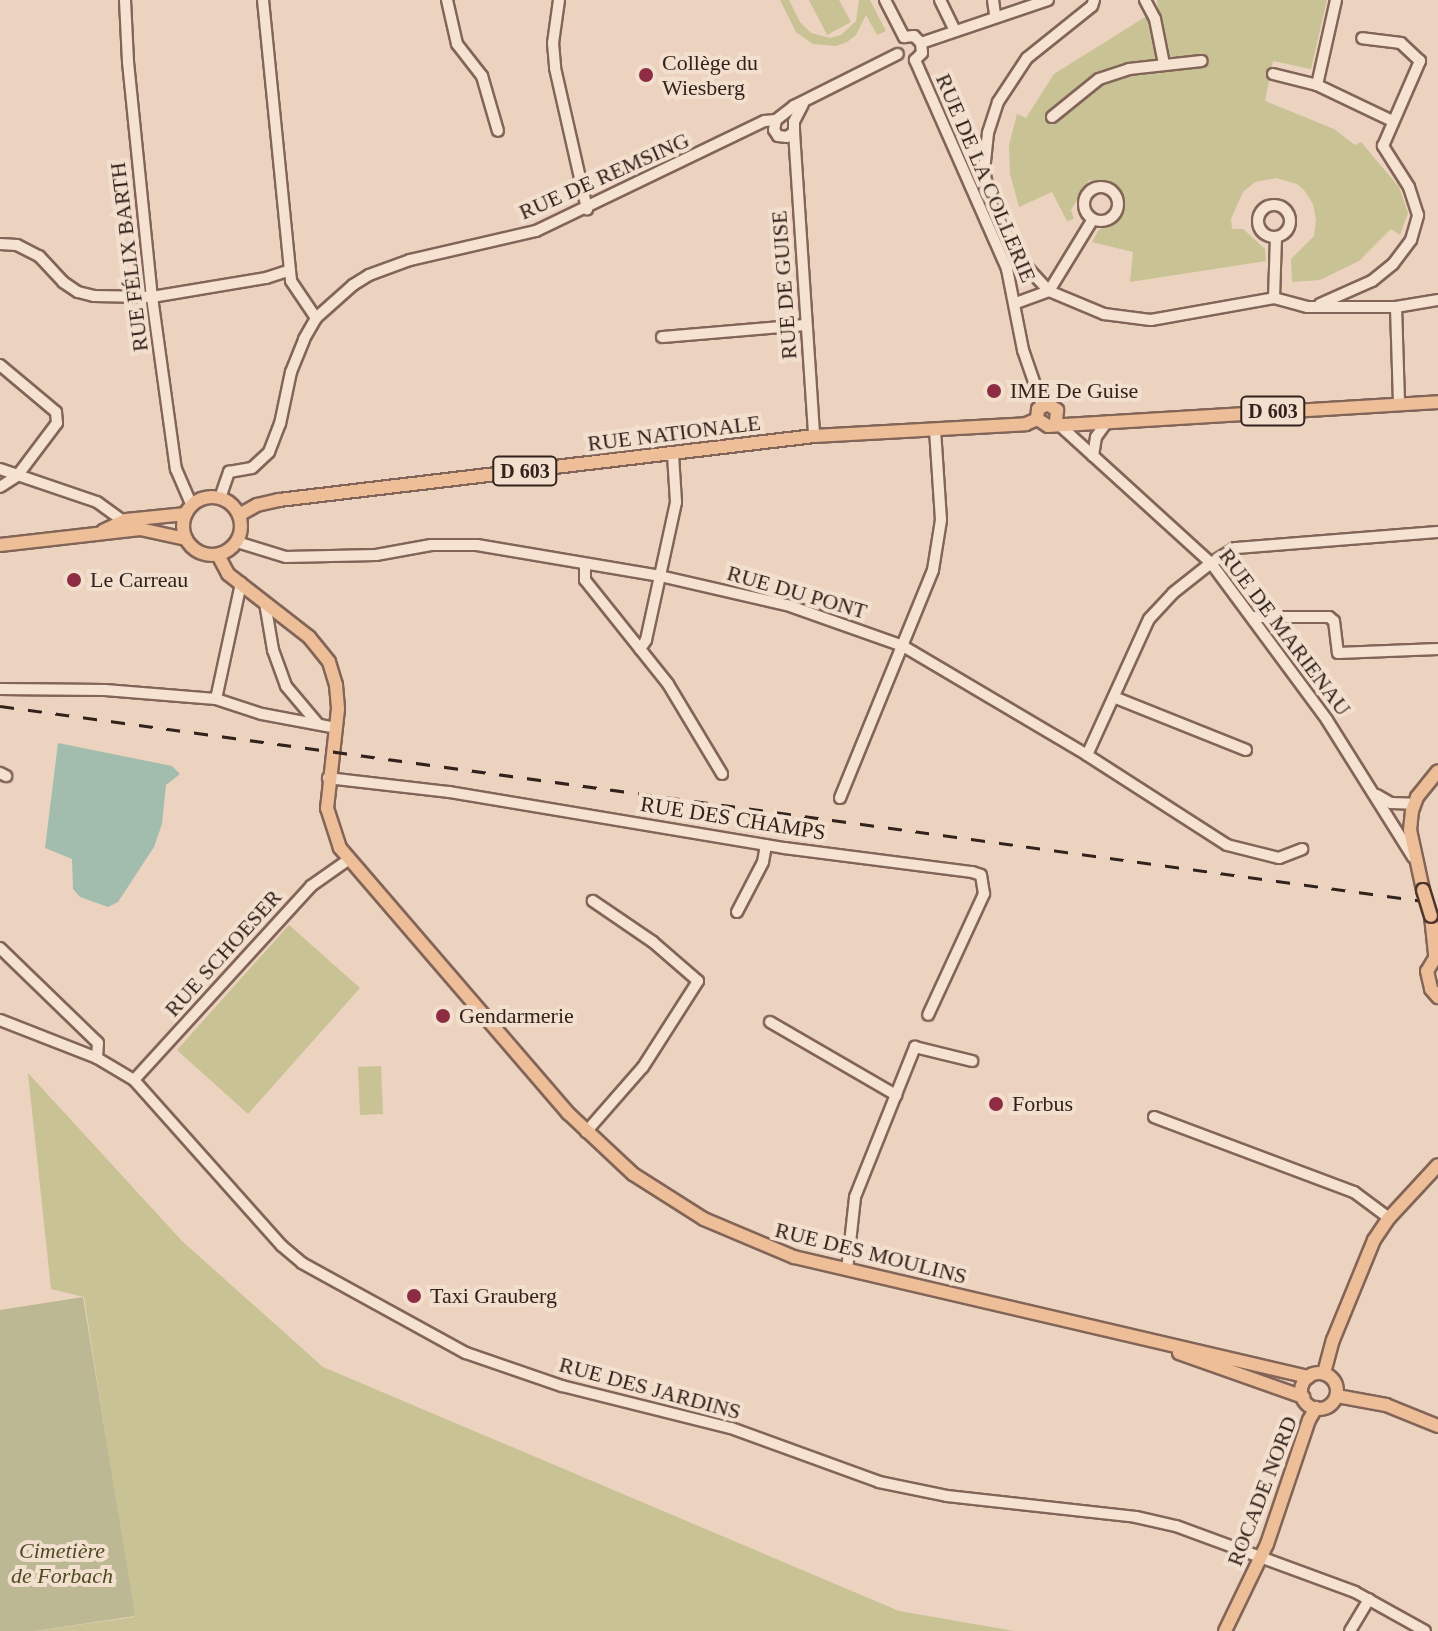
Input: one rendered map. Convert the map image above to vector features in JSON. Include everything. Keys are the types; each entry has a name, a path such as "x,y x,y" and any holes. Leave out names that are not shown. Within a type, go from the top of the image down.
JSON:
{"main road":[{"name":"D 603","path":"1042,405 1052,405 1056,416 1107,422 1438,402"},
{"path":"1037,419 1042,405"},
{"name":"RUE NATIONALE","path":"239,515 257,505 279,500 814,436 1026,424 1037,419 1043,425 1056,416"},
{"path":"93,535 123,521 189,510 208,498 220,498 239,515 237,542 218,555 197,551 186,539 183,528 189,510"},
{"path":"0,545 151,529 186,539"},
{"name":"RUE DES MOULINS","path":"218,555 223,569 309,637 324,654 338,695 328,778 328,819 348,860 586,1132 633,1174 704,1219 773,1250 1308,1377"},
{"path":"1438,771 1414,804 1410,830 1414,858 1434,921 1437,954 1427,971 1428,980 1438,997"},
{"path":"1324,1373 1333,1340 1363,1265 1389,1218 1438,1165"},
{"name":"RUE DES MOULINS","path":"1158,1343 1303,1397"},
{"path":"1324,1373 1337,1385 1337,1396 1331,1405 1316,1408 1303,1397 1302,1386 1308,1377 1324,1373"},
{"path":"1337,1396 1374,1402 1438,1426"},
{"name":"ROCADE NORD","path":"1225,1631 1261,1558 1309,1420 1316,1408"}],"street":[{"name":"RUE FÉLIX BARTH","path":"125,0 152,297 176,469 189,510"},
{"path":"263,0 291,281 316,318"},
{"path":"447,0 457,44 482,76 498,131"},
{"path":"559,0 553,43 555,68 587,209"},
{"path":"885,0 904,37"},
{"path":"940,0 954,29"},
{"path":"993,0 995,15"},
{"path":"921,43 995,15 1048,0"},
{"path":"1094,0 1092,6 1027,58 998,102 988,133 984,171 993,209 1023,263 1049,291 1104,314 1151,320 1274,298 1307,307 1396,307 1438,300"},
{"path":"1145,0 1155,19 1164,64"},
{"path":"1317,85 1336,0"},
{"path":"914,36 921,43 922,53 915,60 905,61 898,54 897,44 904,37 914,36"},
{"path":"1307,307 1333,300 1372,281 1393,264 1411,240 1418,215 1409,187 1383,146 1420,61 1401,43 1362,38"},
{"name":"RUE DE REMSING","path":"220,498 229,472 252,468 269,452 280,424 296,355 316,318 335,298 369,275 428,255 516,238 587,209 758,127 777,122 794,106 898,54"},
{"name":"RUE DE LA COLLERIE","path":"915,60 1007,269 1023,350 1042,405"},
{"path":"1052,117 1099,79 1129,69 1202,61"},
{"path":"1273,74 1317,85 1392,121"},
{"path":"777,122 782,137 794,127 803,104"},
{"path":"777,122 794,127"},
{"name":"RUE DE GUISE","path":"794,127 814,436"},
{"path":"1016,303 1049,291 1093,219"},
{"path":"1274,298 1276,238"},
{"path":"0,244 17,245 39,256 78,292 94,296 152,297 266,278 290,270"},
{"path":"1396,307 1399,404"},
{"path":"662,337 806,325"},
{"path":"0,365 56,412 57,423 17,476 0,487"},
{"name":"RUE DE MARIENAU","path":"1056,416 1093,456 1211,563 1254,617 1375,794 1414,858"},
{"path":"1093,456 1096,437 1107,422"},
{"path":"840,798 933,570 941,520 935,430"},
{"path":"640,649 646,640 676,502 673,454"},
{"path":"0,469 97,502 123,521"},
{"path":"1087,755 1116,698 1149,619 1173,593 1211,563 1235,548 1438,532"},
{"name":"RUE DU PONT","path":"237,542 286,557 376,555 431,545 477,545 585,566 660,576 787,605 903,646 1087,755 1227,845 1279,858 1302,849"},
{"path":"585,566 585,580 668,684 722,774"},
{"path":"216,699 241,583"},
{"path":"265,603 273,650 286,686 318,724"},
{"path":"1254,617 1329,617 1334,621 1338,653 1438,649"},
{"path":"0,689 105,690 216,699 262,714 336,728"},
{"path":"1116,698 1246,750"},
{"name":"RUE DES CHAMPS","path":"328,778 449,792 766,845 981,875 984,894 928,1015"},
{"path":"1375,794 1391,803 1414,804"},
{"name":"RUE DES CHAMPS","path":"737,912 763,862 766,845"},
{"name":"RUE SCHOESER","path":"134,1080 311,886 348,860"},
{"path":"586,1132 643,1067 698,981 653,942 593,901"},
{"path":"0,948 98,1043 97,1058"},
{"name":"RUE DES JARDINS","path":"0,1020 97,1058 134,1080 282,1246 302,1263 466,1353 562,1386 731,1428 879,1482 947,1496 1136,1517 1176,1526 1369,1599 1425,1631"},
{"path":"770,1022 896,1095"},
{"path":"847,1270 855,1197 915,1047 972,1061"},
{"path":"1154,1117 1354,1192 1389,1218"},
{"path":"1350,1631 1369,1599"}],"shaded area":[{"path":"780,0 789,0 800,22 811,33 830,38 841,35 856,21 859,0 870,0 886,31 877,35 866,15 856,35 847,42 836,46 813,44 796,32"},
{"path":"809,0 839,0 851,22 827,35"},
{"path":"1157,0 1327,0 1311,69 1273,61 1265,101 1334,129 1355,145 1361,142 1399,187 1408,213 1400,235 1391,229 1359,261 1320,280 1292,282 1291,259 1314,236 1316,220 1313,204 1304,190 1297,184 1276,178 1255,182 1243,192 1231,219 1232,229 1243,229 1265,249 1266,261 1130,282 1133,252 1092,242 1098,231 1121,213 1119,187 1089,180 1071,210 1074,219 1067,221 1052,192 1019,207 1010,174 1009,145 1017,114 1026,118 1054,74 1158,9"},
{"path":"58,743 172,766 180,774 166,785 162,824 154,847 118,902 108,907 80,897 73,889 72,859 45,848"},
{"path":"289,925 360,988 248,1114 177,1050"},
{"path":"381,1066 383,1114 360,1115 358,1067"},
{"path":"28,1073 182,1241 323,1367 899,1611 1014,1631 35,1631 134,1617 84,1297 51,1289"}],"green space":[{"name":"Cimetière de Forbach","path":"83,1297 135,1616 35,1631 0,1631 0,1310"}],"railway":[{"path":"0,706 1438,903"}],"place":[{"name":"Collège du Wiesberg","path":"646,75"},
{"name":"IME De Guise","path":"994,391"},
{"name":"Le Carreau","path":"74,580"},
{"name":"Gendarmerie","path":"443,1016"},
{"name":"Forbus","path":"996,1104"},
{"name":"Taxi Grauberg","path":"414,1296"}]}
